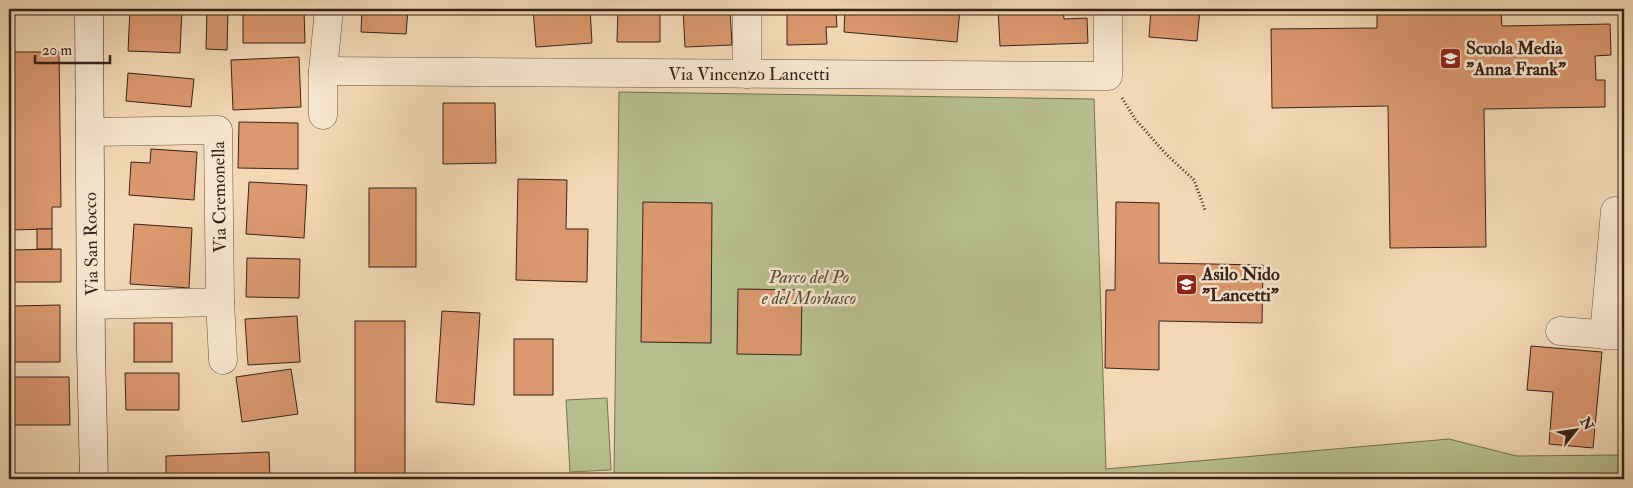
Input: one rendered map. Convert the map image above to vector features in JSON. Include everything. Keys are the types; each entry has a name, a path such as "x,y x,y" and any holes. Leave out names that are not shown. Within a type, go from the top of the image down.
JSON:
{"street":[{"name":"Via San Rocco","path":"89,9 94,479"},
{"path":"323,115 323,71 329,9"},
{"path":"747,9 747,74"},
{"path":"1108,9 1108,76"},
{"name":"Via Vincenzo Lancetti","path":"323,71 1108,76"},
{"name":"Via Cremonella","path":"90,132 218,130 220,302 223,360"},
{"path":"1560,331 1614,336 1615,211"},
{"path":"91,305 220,302"}],"path":[{"path":"1108,76 1135,119 1166,154 1194,180 1205,210"}],"green space":[{"name":"Parco del Po e del Morbasco","path":"619,92 1094,99 1106,469 1449,439 1517,456 1624,455 1624,479 611,479 614,478"},
{"path":"607,398 611,470 570,472 566,400"}],"building":[{"path":"130,9 182,9 180,53 128,51"},
{"path":"207,9 228,9 227,50 206,49"},
{"path":"243,9 304,9 305,43 243,43"},
{"path":"362,9 408,9 406,34 361,32"},
{"path":"533,9 590,9 592,43 536,47"},
{"path":"618,9 660,9 660,42 617,42"},
{"path":"683,9 730,9 732,45 685,47"},
{"path":"787,9 836,9 837,27 826,27 827,44 787,45"},
{"path":"845,9 960,9 957,42 844,32"},
{"path":"998,9 1063,9 1064,19 1087,18 1088,43 1000,46"},
{"path":"1151,9 1200,9 1197,41 1149,37"},
{"path":"1422,9 1458,9 1458,13 1422,13"},
{"path":"1501,12 1502,26 1610,24 1611,55 1595,56 1596,80 1605,80 1605,107 1484,109 1486,247 1390,248 1388,106 1272,108 1271,29 1377,28 1377,13"},
{"path":"9,52 59,52 61,207 52,207 52,229 9,230"},
{"path":"299,57 301,107 233,110 231,60"},
{"path":"128,73 194,79 191,107 126,101"},
{"path":"443,103 495,103 496,163 443,164"},
{"path":"239,122 298,123 298,169 238,168"},
{"path":"151,149 197,152 194,200 129,195 131,162 150,163"},
{"path":"518,179 567,180 566,229 588,229 587,282 516,280"},
{"path":"249,182 307,185 304,238 246,234"},
{"path":"369,188 416,188 416,267 369,267"},
{"path":"643,202 712,203 711,343 641,342"},
{"path":"1116,202 1159,203 1159,263 1263,265 1262,323 1159,321 1159,370 1105,368 1106,290 1115,290"},
{"path":"134,224 192,228 189,288 130,284"},
{"path":"37,229 52,229 52,249 37,249"},
{"path":"61,249 61,282 9,282 9,250"},
{"path":"247,258 300,259 299,298 246,297"},
{"path":"738,289 802,290 801,355 737,354"},
{"path":"60,305 60,362 14,362 14,306"},
{"path":"442,311 480,313 474,405 436,402"},
{"path":"9,314 13,314 14,362 9,362"},
{"path":"297,316 300,362 248,365 245,319"},
{"path":"355,321 405,321 405,479 355,479"},
{"path":"134,323 172,323 172,362 134,362"},
{"path":"514,339 553,339 553,395 514,395"},
{"path":"1531,346 1602,352 1593,448 1549,444 1553,392 1527,390"},
{"path":"9,362 14,362 14,375 9,375"},
{"path":"291,369 298,414 242,422 236,377"},
{"path":"125,373 179,373 179,410 126,410"},
{"path":"9,377 69,377 70,425 9,425"},
{"path":"269,452 270,479 166,479 166,456"}],"place":[{"name":"Scuola Media \"Anna Frank\"","path":"1450,58"},
{"name":"Asilo Nido \"Lancetti\"","path":"1186,284"}]}
